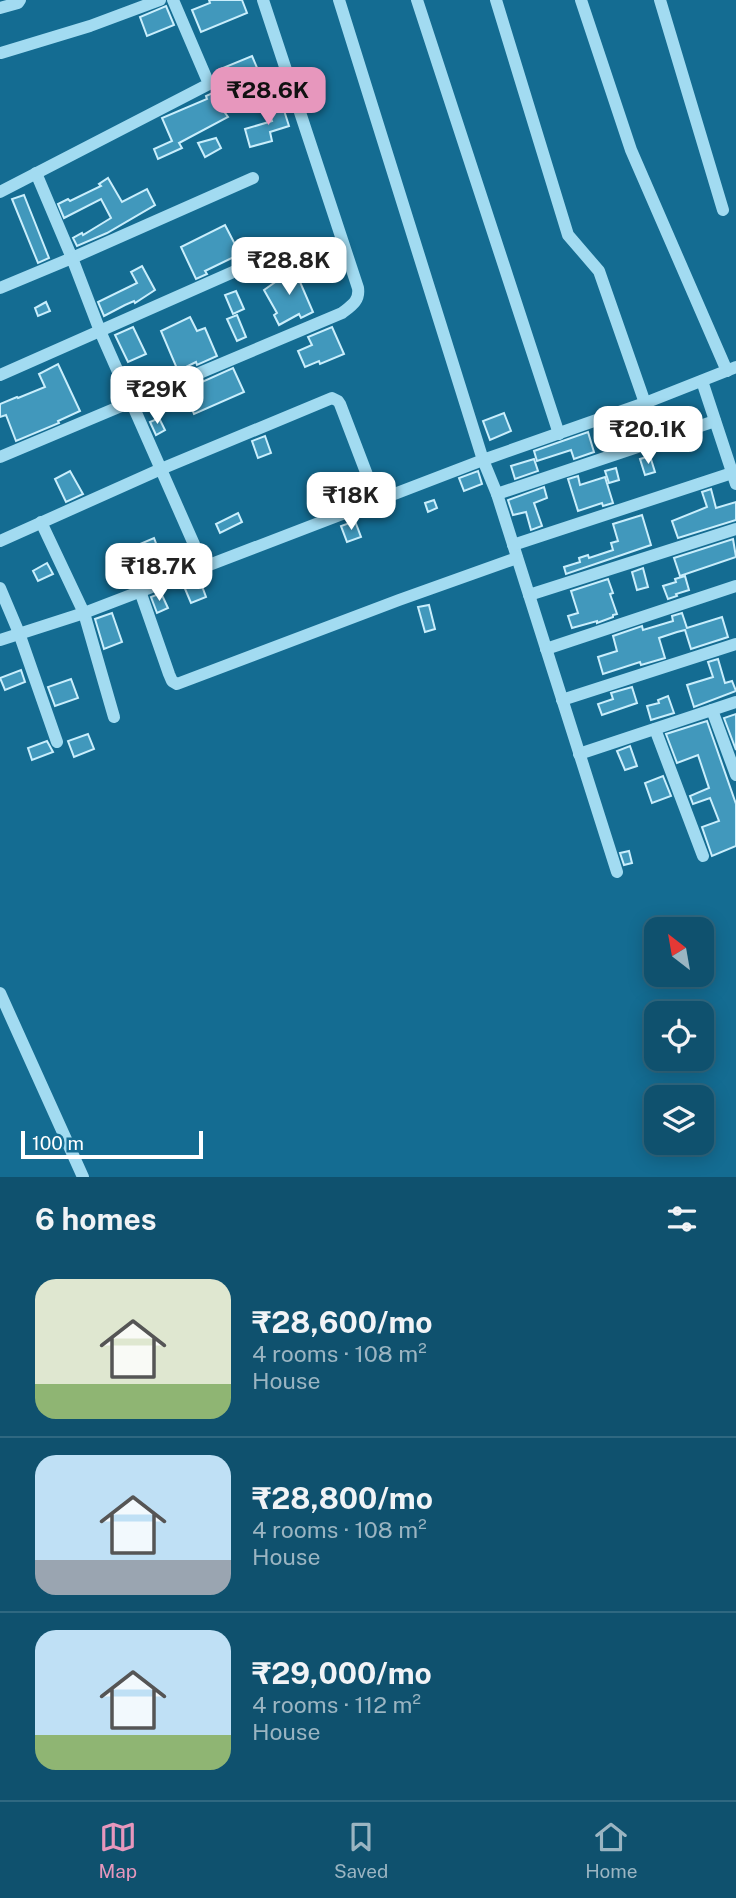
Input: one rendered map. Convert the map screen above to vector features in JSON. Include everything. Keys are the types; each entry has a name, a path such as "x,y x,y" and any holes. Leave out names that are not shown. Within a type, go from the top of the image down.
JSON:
{"street":[{"path":"0,8 20,0"},
{"path":"1,53 90,26 160,0"},
{"path":"0,192 209,85 173,0"},
{"path":"0,457 342,313 356,301 359,295 263,0"},
{"path":"339,0 483,460 515,551 617,872"},
{"path":"417,0 559,434"},
{"path":"496,0 568,235 599,271 645,403"},
{"path":"0,640 84,613 483,460 645,403 731,369 631,149 581,0"},
{"path":"660,0 723,210"},
{"path":"36,173 100,331 204,566"},
{"path":"0,288 253,178"},
{"path":"0,375 283,250"},
{"path":"140,591 169,674 177,684 398,600 515,551 734,479 702,381"},
{"path":"0,541 161,469 329,399 335,399 340,404 377,501"},
{"path":"496,494 715,421"},
{"path":"41,522 84,613 114,718"},
{"path":"529,595 736,529"},
{"path":"546,649 736,586"},
{"path":"0,588 19,633 57,742"},
{"path":"562,700 736,644"},
{"path":"579,754 736,702"},
{"path":"712,710 736,775"},
{"path":"655,729 703,856"},
{"path":"0,993 82,1177"}],"building":[{"path":"209,0 242,0 247,13 201,32 192,10 210,3"},
{"path":"166,6 174,25 147,36 140,17"},
{"path":"252,56 261,77 226,91 218,70"},
{"path":"217,91 228,117 179,143 182,148 158,159 154,149 172,141 162,118 207,99 206,96"},
{"path":"282,104 289,126 270,132 272,141 250,147 245,129 272,121 268,109"},
{"path":"216,138 221,148 205,157 198,143"},
{"path":"108,178 122,202 147,189 155,205 107,233 77,246 73,238 111,218 101,199 64,218 58,204 101,186 99,184"},
{"path":"24,195 49,258 38,263 12,199"},
{"path":"225,225 240,254 205,271 207,274 196,279 181,247"},
{"path":"142,266 155,290 135,303 134,301 104,316 98,302 137,283 131,272"},
{"path":"304,269 309,278 300,282 313,312 301,318 299,314 279,325 274,315 277,313 264,290 284,276"},
{"path":"236,291 244,309 233,314 225,295"},
{"path":"46,302 50,311 38,316 35,308"},
{"path":"237,315 246,337 237,341 227,319"},
{"path":"190,317 197,331 205,328 217,356 178,371 161,331"},
{"path":"133,327 146,354 128,362 115,335"},
{"path":"332,327 344,354 305,367 298,351 312,345 308,337"},
{"path":"58,364 80,411 16,441 6,415 0,417 0,404 45,387 39,374"},
{"path":"233,368 244,392 194,414 184,390"},
{"path":"504,413 511,431 490,440 483,421"},
{"path":"159,418 165,430 156,435 150,422"},
{"path":"588,432 594,452 574,459 571,450 537,461 534,451"},
{"path":"265,436 271,453 258,458 252,441"},
{"path":"650,456 655,472 645,475 640,459"},
{"path":"534,459 538,471 515,479 511,466"},
{"path":"616,468 619,480 609,483 605,471"},
{"path":"70,471 83,494 66,502 55,479"},
{"path":"478,471 482,484 464,491 459,478"},
{"path":"578,476 580,485 605,477 613,503 603,506 602,503 578,511 568,479"},
{"path":"544,487 547,498 534,503 542,526 531,530 526,512 513,515 508,500"},
{"path":"711,489 716,508 736,502 736,520 678,538 672,521 707,507 702,492"},
{"path":"434,500 437,508 428,512 425,503"},
{"path":"238,513 242,522 220,533 216,524"},
{"path":"642,515 651,545 566,574 564,567 580,562 579,558 588,555 589,558 613,550 611,543 618,541 613,524"},
{"path":"355,521 361,537 347,542 341,526"},
{"path":"154,538 157,546 137,556 133,547"},
{"path":"733,539 736,557 680,576 674,558"},
{"path":"47,563 53,574 38,581 33,571"},
{"path":"643,568 648,587 637,590 632,572"},
{"path":"685,576 689,590 668,599 663,586"},
{"path":"199,578 206,597 191,603 183,584"},
{"path":"608,579 617,614 597,623 572,628 568,616 578,613 571,591"},
{"path":"161,593 168,608 157,613 151,597"},
{"path":"429,605 435,629 425,632 418,607"},
{"path":"112,613 122,642 104,649 95,619"},
{"path":"682,613 687,628 722,617 728,637 691,649 685,630 677,632 659,638 665,658 641,665 640,662 603,674 598,657 617,651 613,636 642,626 643,630 673,621 672,616"},
{"path":"718,659 725,683 732,681 736,691 694,707 687,685 713,677 708,662"},
{"path":"21,670 25,682 5,690 0,678"},
{"path":"71,679 78,698 55,706 48,687"},
{"path":"632,687 637,703 602,715 598,704 613,699 611,693"},
{"path":"668,696 674,713 651,720 647,706 659,703 658,700"},
{"path":"736,714 736,750 724,718"},
{"path":"707,721 736,804 736,846 712,856 702,827 719,821 710,798 693,804 690,796 709,788 698,755 677,763 666,734"},
{"path":"88,734 94,749 74,757 68,741"},
{"path":"47,741 53,752 32,760 28,748"},
{"path":"630,746 637,766 625,770 617,751"},
{"path":"663,776 671,796 652,803 645,783"},
{"path":"629,851 632,863 624,865 620,853"}]}
